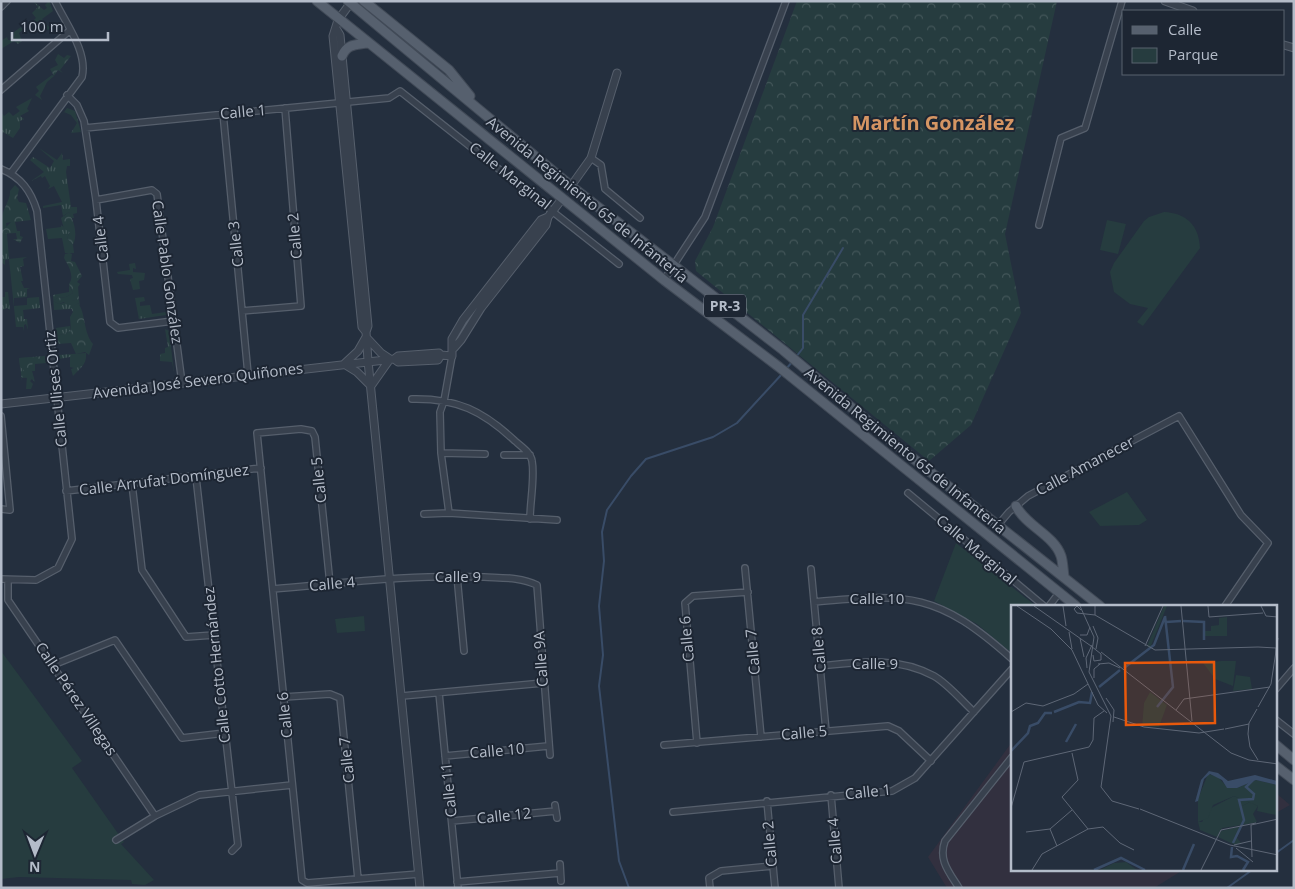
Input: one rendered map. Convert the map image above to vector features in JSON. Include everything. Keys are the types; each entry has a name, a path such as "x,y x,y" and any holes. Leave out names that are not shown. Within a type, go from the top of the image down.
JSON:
{"main road":[{"name":"Avenida Regimiento 65 de Infantería","path":"317,1 338,20 562,199 664,280 779,367 1075,605"},
{"path":"364,1 449,70 481,110"},
{"name":"Avenida Regimiento 65 de Infantería","path":"351,2 572,186 782,350 998,526 1099,605"},
{"path":"342,56 345,49 352,45 367,43"},
{"path":"1016,506 1020,515 1054,545 1061,556 1064,576"},
{"path":"1278,747 1294,760"},
{"path":"1278,768 1294,780"}],"street":[{"path":"1,7 7,1"},
{"path":"11,173 82,77 84,66 82,53 55,1"},
{"path":"664,280 705,217 786,1"},
{"path":"1039,225 1061,138 1085,128 1122,1"},
{"path":"1165,1 1191,10"},
{"path":"351,2 338,20 334,36 368,326 358,351 344,364 357,372 371,386"},
{"path":"337,30 340,35 342,56 343,102"},
{"path":"1,90 69,31"},
{"path":"572,186 591,158 617,74"},
{"name":"Calle 1","path":"85,128 389,98 400,91"},
{"name":"Calle Marginal","path":"400,91 619,264"},
{"name":"Calle 4","path":"67,95 80,109 85,128 112,325 123,328 173,321"},
{"name":"Calle 2","path":"242,311 301,306 285,108"},
{"name":"Calle 3","path":"223,113 248,374"},
{"path":"591,158 601,165 605,189 640,218"},
{"name":"Calle Ulises Ortiz","path":"1,169 11,173 28,189 37,211 72,539 58,568 36,580 5,580"},
{"name":"Calle Pablo González","path":"96,200 152,190 157,194 182,383"},
{"path":"449,513 441,453 440,412 444,401 454,348 461,340 487,294 532,238 541,220 548,217 562,199"},
{"path":"366,335 381,353 392,359 371,386"},
{"path":"366,335 420,888"},
{"name":"Avenida José Severo Quiñones","path":"1,404 368,361 392,359 398,362 408,358 438,360 441,356 452,356"},
{"path":"412,399 462,404 483,415 530,455 532,461 530,519"},
{"path":"1,416 10,510 1,509"},
{"name":"Calle Amanecer","path":"998,526 1028,496 1179,416 1241,515 1268,544 1226,605"},
{"name":"Calle 5","path":"257,433 301,429 312,431 315,437 330,584"},
{"name":"Calle 6","path":"257,433 302,880 307,883 418,874"},
{"path":"441,453 485,454"},
{"path":"504,455 530,455"},
{"name":"Calle Arrufat Domínguez","path":"66,491 261,468"},
{"name":"Calle Cotto Hernández","path":"196,477 238,845 232,851"},
{"path":"132,484 142,570 186,638 214,635"},
{"name":"Calle Marginal","path":"908,493 1043,605"},
{"path":"424,514 449,513 557,520"},
{"name":"Calle 7","path":"745,568 761,737"},
{"name":"Calle 8","path":"811,569 826,731"},
{"path":"457,576 464,651"},
{"name":"Calle 9","path":"391,579 457,576 525,579"},
{"name":"Calle 4","path":"273,589 391,579"},
{"name":"Calle 9A","path":"525,579 537,585 550,755"},
{"name":"Calle Pérez Villegas","path":"5,580 8,600 155,816"},
{"name":"Calle 6","path":"697,743 685,603 693,596 748,592"},
{"path":"1050,605 1059,593"},
{"name":"Calle 10","path":"814,602 875,596 925,602 946,610 969,623 1011,658"},
{"path":"53,665 115,640 182,738 225,733"},
{"name":"Calle 9","path":"820,666 872,661 903,663 935,677 974,712"},
{"path":"1278,687 1294,668"},
{"name":"Calle 1","path":"673,812 767,801 892,791 915,778 1011,670"},
{"path":"402,696 543,683"},
{"name":"Calle 11","path":"439,693 458,885"},
{"name":"Calle 7","path":"284,697 330,694 340,698 358,879"},
{"path":"1278,722 1294,734"},
{"name":"Calle 5","path":"664,745 888,726 899,731 931,760"},
{"name":"Calle 10","path":"445,756 548,746"},
{"path":"959,888 942,861 941,851 945,841 1011,758"},
{"path":"116,840 155,816 199,795 292,786"},
{"name":"Calle 4","path":"831,795 840,888"},
{"name":"Calle 2","path":"767,801 774,888"},
{"name":"Calle 12","path":"452,821 556,808 557,818"},
{"path":"560,864 561,881"},
{"path":"710,888 709,878 720,871 772,866"},
{"path":"458,885 560,873"}],"shaded area":[{"path":"1011,743 1011,872 1180,872 1154,888 947,888 928,857"},
{"path":"1278,795 1290,805 1278,812"}],"green space":[{"path":"33,1 44,10 47,8 45,5 49,1 51,5 49,7 51,6 53,11 42,19 50,28 48,30 40,20 35,24 32,22 36,18 32,13 38,7"},
{"path":"797,1 1057,1 1005,234 1021,313 971,425 929,461 696,271 695,261 713,227"},
{"path":"21,27 23,30 19,33 22,41 18,44 14,41 1,49 1,41 7,37 8,40 13,40 14,32"},
{"path":"58,54 64,58 67,55 71,56 60,70 63,73 58,70 54,76 50,69 58,65 55,60"},
{"path":"52,75 54,76 47,82 40,96 42,100 35,95 39,91 36,87"},
{"path":"32,98 27,109 29,111 20,116 24,119 20,121 20,128 13,138 3,132 1,140 1,112 4,116 9,112 13,116 20,111 16,107"},
{"path":"67,108 75,111 81,132 71,133 77,123 71,115 64,112"},
{"path":"39,148 57,160 62,153 63,160 70,159 70,166 67,166 66,172 71,207 77,207 77,213 73,214 74,218 71,218 69,212 63,216 61,205 43,208 43,206 62,202 54,186 48,189 50,186 45,176 31,181 44,172 30,160 33,157 50,168 54,161"},
{"path":"15,185 19,189 17,198 19,202 26,203 31,220 15,222 17,231 20,231 20,236 23,237 20,243 13,239 17,239 16,233 2,234 2,231 11,222 1,224 10,191"},
{"path":"69,212 75,228 73,245 67,238 70,232 64,229 61,218"},
{"path":"1164,212 1179,215 1190,222 1197,233 1200,248 1143,326 1137,322 1148,308 1130,304 1114,292 1110,272 1114,263 1144,221 1149,217"},
{"path":"1,220 6,222 9,259 5,260 5,265 1,262"},
{"path":"1107,220 1126,224 1118,254 1100,250"},
{"path":"61,225 70,232 67,238 73,245 74,253 65,253 62,238 48,239 46,229 61,227"},
{"path":"65,254 72,254 71,261 75,262 82,276 77,282 80,284 78,287 79,299 72,301 68,306 64,302 59,304 53,301 73,293 69,284 71,281 70,271 64,258"},
{"path":"27,257 23,259 24,266 20,267 23,281 21,281 24,288 30,288 27,289 27,297 14,298 14,306 27,305 27,298 39,297 40,308 23,310 24,319 27,319 28,330 26,324 24,325 24,331 23,327 16,327 9,259"},
{"path":"135,263 136,269 133,268 133,272 145,273 144,280 139,281 140,289 133,290 130,279 133,278 132,275 118,274 117,272 130,270 129,264"},
{"path":"69,285 73,293 53,301 53,295 69,292"},
{"path":"5,292 8,292 10,310 7,308 1,311 1,297 5,297"},
{"path":"144,297 145,301 140,302 140,306 150,305 152,314 166,312 166,315 139,319 135,298"},
{"path":"79,299 80,306 78,303 71,309 54,310 53,301 59,304"},
{"path":"78,303 93,344 89,355 85,352 76,354 71,343 57,344 57,336 71,331 70,317 73,312 71,308"},
{"path":"70,326 71,331 57,336 56,328"},
{"path":"165,329 169,331 174,372 172,362 160,361 160,354 165,353 165,348 168,347"},
{"path":"86,353 84,363 73,376 71,369 74,368 70,367 70,357 59,359 58,355"},
{"path":"45,356 46,363 35,364 35,371 32,371 35,382 32,379 30,381 33,384 31,389 26,389 27,377 22,378 22,381 19,358"},
{"path":"37,357 39,360 33,362 31,369 34,379 21,377 24,370 20,367 19,358"},
{"path":"1127,492 1147,520 1139,525 1100,526 1089,512"},
{"path":"956,543 1035,605 1011,605 1011,650 1008,650 977,624 934,601"},
{"path":"364,616 365,631 337,633 335,619"},
{"path":"1,651 82,761 72,768 124,842 121,844 154,880 145,885 132,884 131,880 19,877 1,879"}],"waterway":[{"path":"796,357 803,348 803,315 843,248"},
{"path":"786,369 793,361"},
{"path":"629,888 619,861 599,686 603,655 599,606 604,561 602,532 607,510 631,476 646,459 713,437 737,423 782,374"},
{"path":"1278,852 1294,840"},
{"path":"1227,888 1249,872"}],"district":[{"name":"Martín González","path":"933,123"}]}
